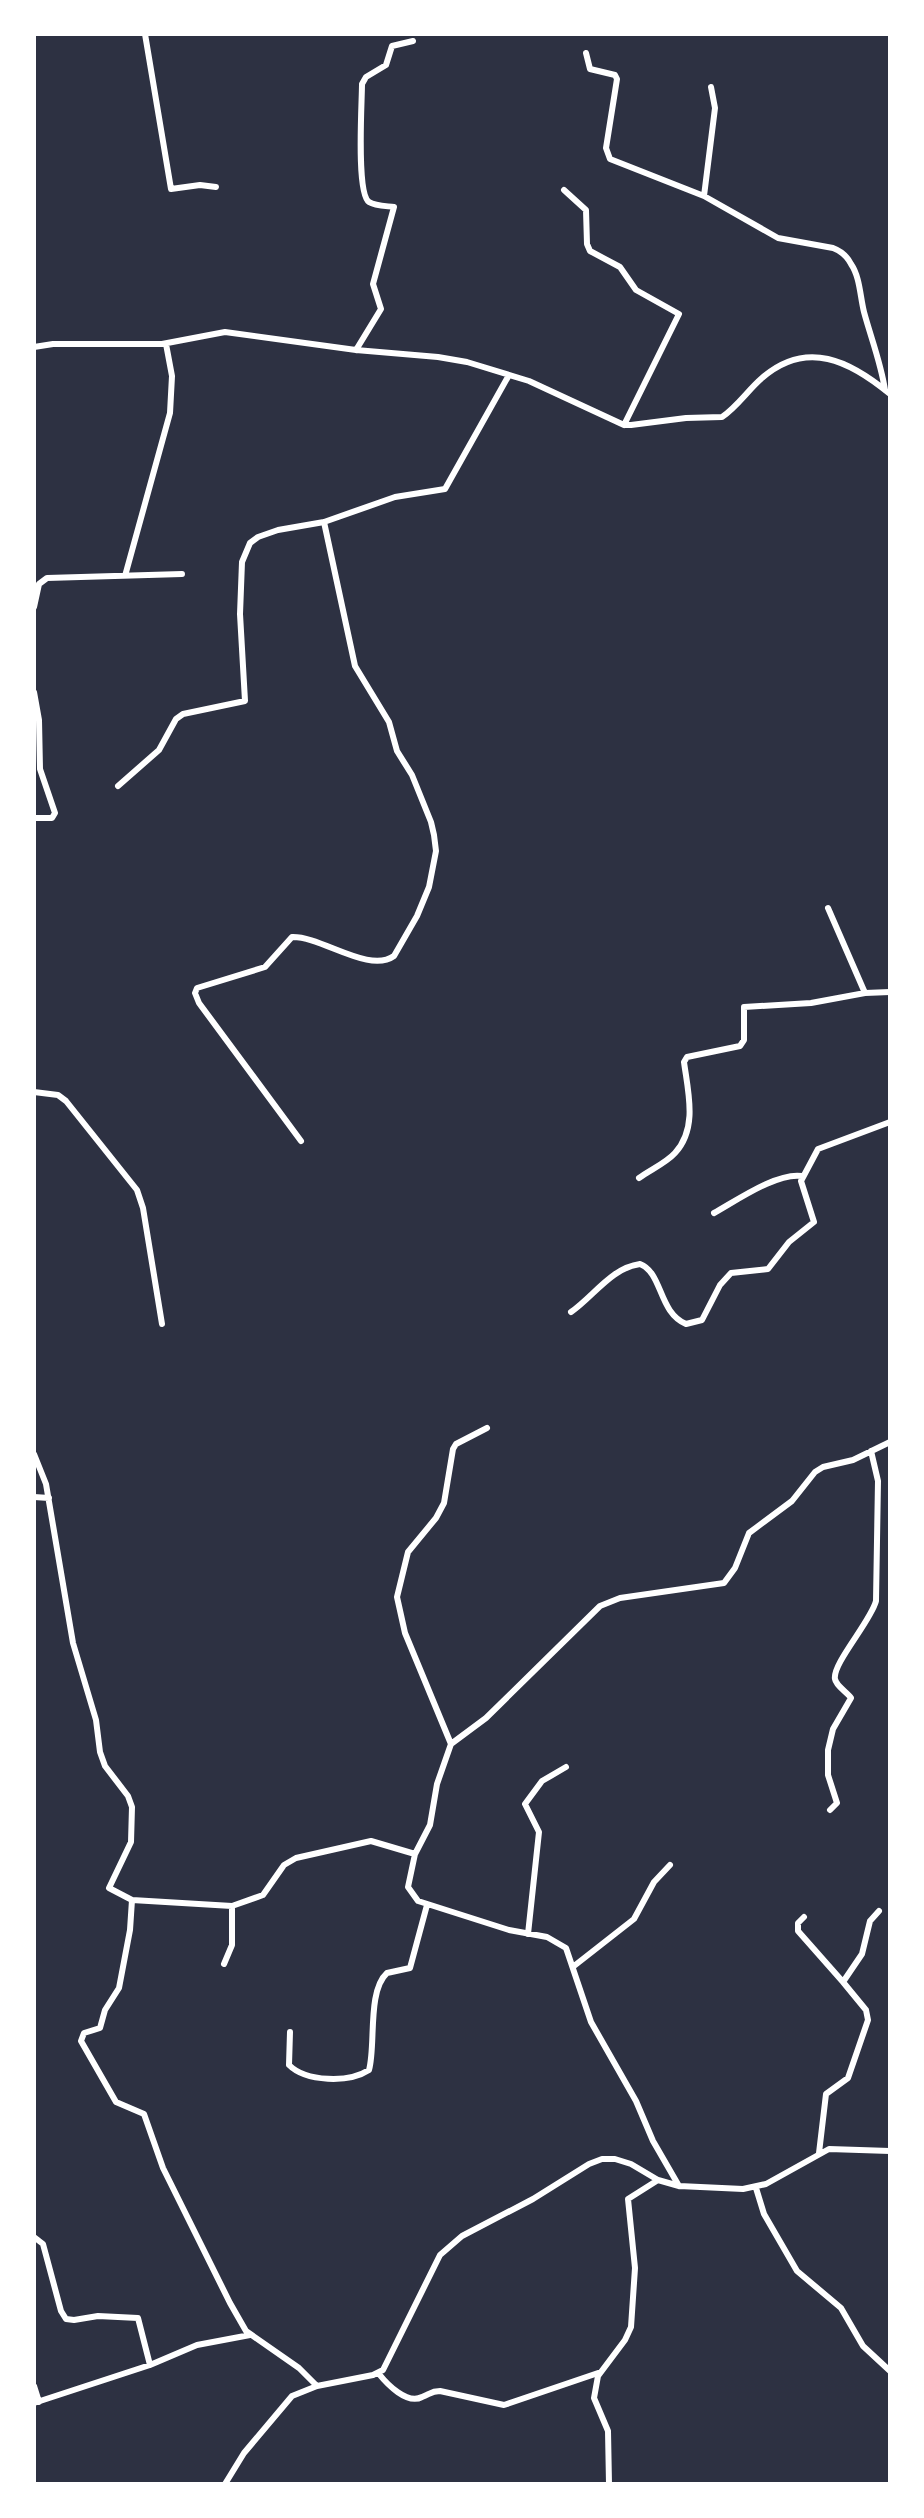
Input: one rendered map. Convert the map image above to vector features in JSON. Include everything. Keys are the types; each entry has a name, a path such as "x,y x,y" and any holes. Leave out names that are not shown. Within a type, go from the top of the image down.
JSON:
{"street":[{"path":"145,34 171,189 200,185 216,187"},
{"path":"356,350 381,309 373,284 394,207 372,204 365,196 362,84 366,77 386,65 392,46 413,41"},
{"path":"586,53 590,69 615,75 617,79 606,148 610,159 704,196 778,238 841,252 856,272 888,392"},
{"path":"704,196 715,108 711,87"},
{"path":"564,190 586,210 590,251 620,267 636,290 679,314 624,425"},
{"path":"34,347 53,344 166,344 225,332 356,350 453,359 542,386 624,425 722,417 770,371 804,358 835,359 888,392"},
{"path":"125,576 170,413 172,376 166,344"},
{"path":"118,786 159,750 176,719 183,714 245,701 240,614 245,551 250,543 286,527 324,522 395,497 445,489 509,375"},
{"path":"301,1141 199,1003 195,993 197,988 265,967 292,937 311,939 346,954 388,961 417,916 429,887 436,851 431,822 412,775 397,751 389,722 355,666 324,522"},
{"path":"34,576 42,580 182,574"},
{"path":"34,607 42,580"},
{"path":"34,692 39,720 40,769 55,813 52,818 34,818"},
{"path":"828,908 865,993"},
{"path":"639,1178 675,1154 690,1125 684,1062 687,1057 740,1046 744,1040 744,1007 811,1003 865,993 890,992"},
{"path":"34,1092 58,1095 66,1101 137,1190 143,1208 162,1324"},
{"path":"571,1312 592,1297 603,1282 640,1264 649,1270 672,1314 686,1324 702,1320 725,1278 740,1270 768,1269 789,1242 814,1222 802,1176 813,1154 824,1145 890,1122"},
{"path":"714,1213 764,1186 793,1175 802,1176"},
{"path":"451,1744 405,1633 397,1597 408,1552 436,1518 444,1503 453,1449 456,1444 487,1428"},
{"path":"679,2186 591,2022 566,1948 559,1941 418,1901 408,1887 415,1854 430,1825 437,1784 451,1744 486,1718 600,1606 620,1598 724,1583 735,1568 749,1533 792,1501 815,1472 853,1460 890,1442"},
{"path":"830,1810 837,1803 828,1775 830,1738 851,1698 836,1682 835,1674 853,1640 869,1619 876,1601 878,1481 871,1451"},
{"path":"34,1454 49,1498 73,1643 96,1720 102,1759 128,1796 132,1807 131,1842 109,1888 132,1900 232,1906 263,1895 284,1865 296,1858 371,1841 415,1854"},
{"path":"34,1497 49,1498"},
{"path":"528,1934 539,1832 526,1801 542,1781 566,1767"},
{"path":"574,1966 634,1919 654,1882 670,1865"},
{"path":"132,1900 130,1930 119,1988 105,2010 100,2028 84,2033 81,2041 116,2102 144,2114 163,2168 230,2303 250,2335 292,2363 317,2386"},
{"path":"290,2032 289,2065 298,2072 314,2077 337,2078 369,2070 372,2024 380,1982 387,1973 405,1971 413,1964 427,1905"},
{"path":"224,1964 232,1945 232,1906"},
{"path":"843,1982 862,1954 868,1926 879,1911"},
{"path":"804,1917 798,1923 798,1931 866,2010 868,2020 848,2078 826,2094 819,2153"},
{"path":"225,2484 244,2453 286,2402 300,2392 317,2386 379,2374 387,2366 436,2262 462,2236 533,2199 589,2164 602,2159 615,2159 631,2164 658,2180 679,2186 756,2188 819,2153 840,2148 890,2151"},
{"path":"609,2484 608,2431 594,2398 601,2372 631,2327 635,2268 628,2199 658,2180"},
{"path":"756,2188 764,2214 797,2271 841,2308 863,2346 890,2371"},
{"path":"34,2237 43,2244 61,2311 66,2319 135,2317 140,2321 150,2365"},
{"path":"34,2386 36,2402 150,2365 197,2345 250,2335"},
{"path":"379,2374 395,2390 413,2399 440,2391 504,2405 601,2372"}]}
